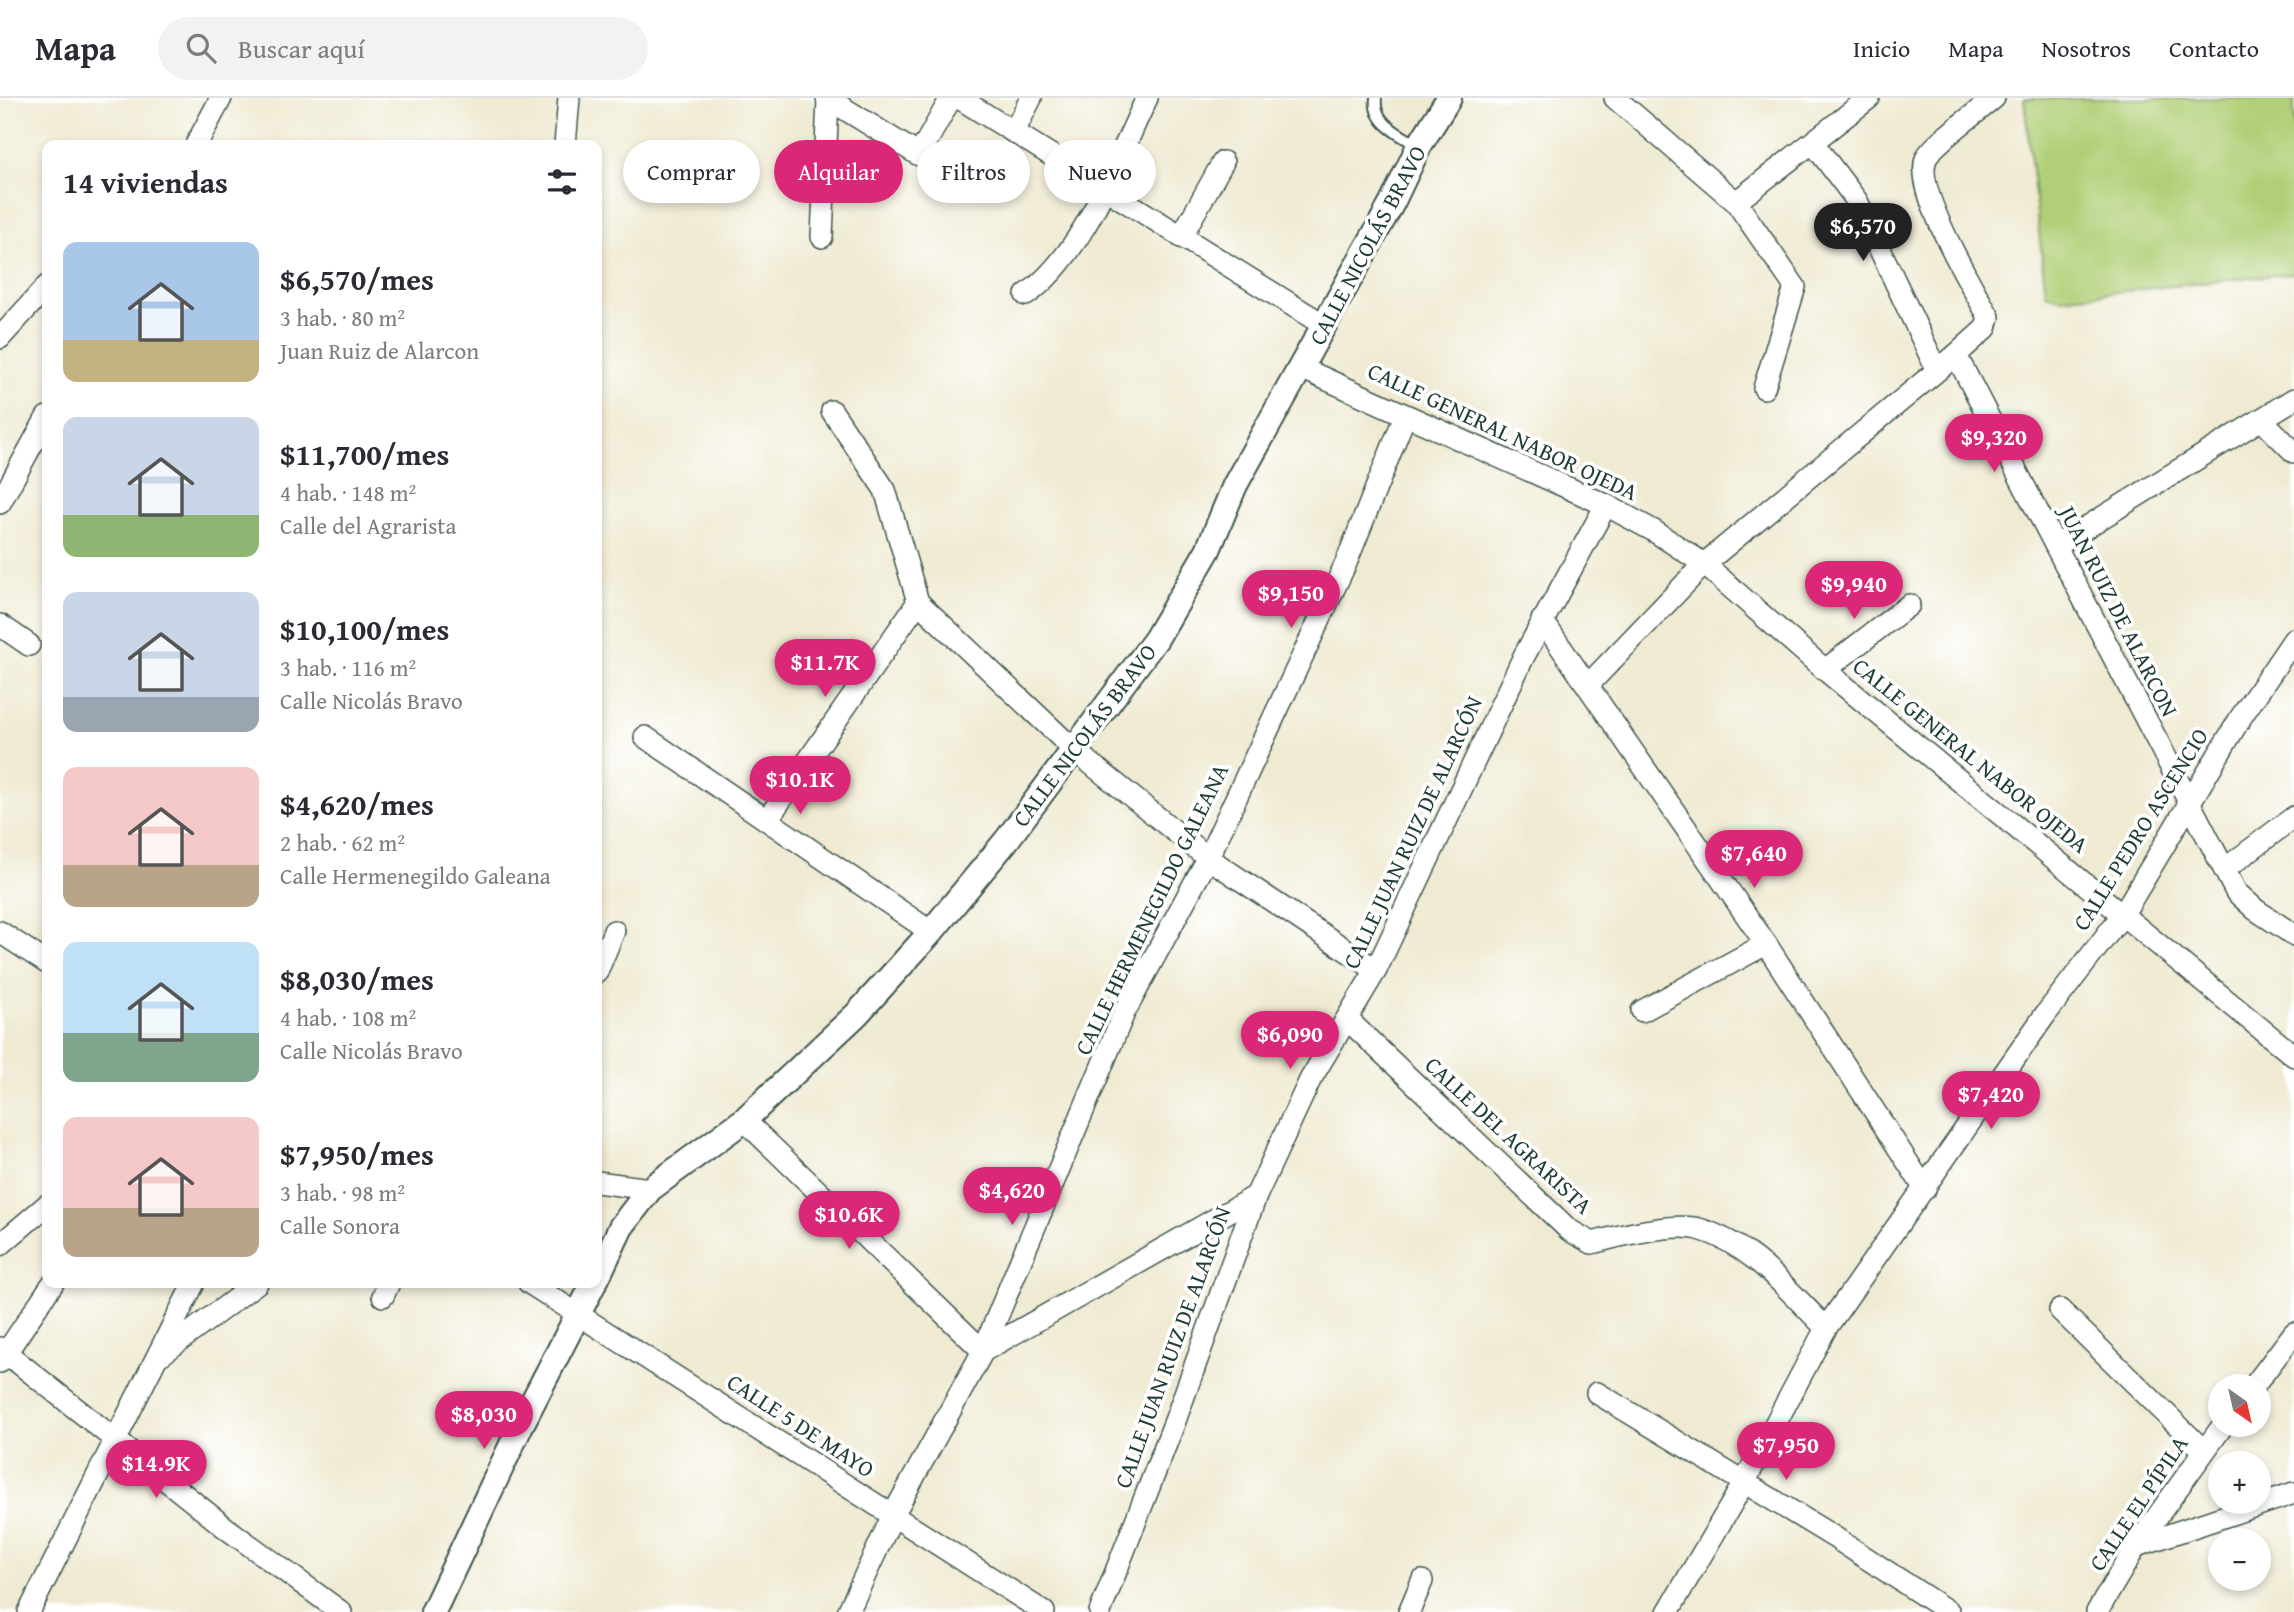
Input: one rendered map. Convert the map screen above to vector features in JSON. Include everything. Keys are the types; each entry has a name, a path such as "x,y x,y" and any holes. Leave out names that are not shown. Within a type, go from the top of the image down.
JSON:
{"street":[{"path":"200,140 221,98"},
{"path":"565,140 569,98"},
{"path":"822,237 827,99 919,155 951,98"},
{"path":"959,98 1044,152"},
{"path":"1014,132 1031,98"},
{"path":"1126,140 1147,98"},
{"name":"CALLE NICOLÁS BRAVO","path":"602,1267 621,1227 650,1189 744,1120 857,1014 931,932 1006,841 1156,639 1208,550 1235,485 1392,203 1419,146 1449,98"},
{"path":"1615,98 1736,202 1795,287 1764,388"},
{"path":"1736,202 1814,144 1868,98"},
{"path":"1589,684 1704,564 1986,328 1989,317 1937,217 1922,178 1927,156 1994,98"},
{"path":"1814,144 1857,201 1936,368"},
{"path":"1181,237 1223,162"},
{"path":"1027,295 1044,283 1070,254 1096,203"},
{"path":"1124,203 1324,326"},
{"path":"0,338 42,292"},
{"name":"JUAN RUIZ DE ALARCON","path":"1956,355 2236,892 2256,910 2294,935"},
{"name":"CALLE GENERAL NABOR OJEDA","path":"1301,368 1606,505 1654,531 1704,564 1825,670 2294,1056"},
{"path":"2056,547 2263,421 2294,399"},
{"path":"832,411 885,490 918,602 1074,750 1208,858 1376,970"},
{"name":"CALLE HERMENEGILDO GALEANA","path":"848,1612 893,1515 983,1351 1124,1013 1208,858 1346,563 1405,416"},
{"path":"2263,421 2294,452"},
{"path":"0,503 42,426"},
{"name":"CALLE JUAN RUIZ DE ALARCÓN","path":"1100,1612 1175,1421 1256,1196 1310,1080 1376,970 1542,620 1606,505"},
{"path":"767,820 918,602"},
{"path":"1825,670 1909,605"},
{"path":"1542,620 1589,684 1766,944 1925,1189"},
{"path":"0,625 29,645"},
{"name":"CALLE PEDRO ASCENCIO","path":"1668,1612 1745,1481 1826,1328 2045,1015 2123,914 2241,717 2294,639"},
{"path":"645,737 931,932"},
{"path":"2225,869 2294,817"},
{"path":"602,960 614,931"},
{"path":"0,932 42,960"},
{"path":"1642,1011 1766,944"},
{"name":"CALLE DEL AGRARISTA","path":"1348,1020 1569,1230 1592,1243 1634,1231 1697,1228 1737,1246 1770,1271 1826,1328"},
{"path":"744,1120 983,1351 1256,1196"},
{"path":"602,1183 650,1189"},
{"path":"0,1245 42,1209"},
{"path":"49,1288 2,1354 226,1528 341,1612"},
{"path":"29,1612 191,1288"},
{"path":"155,1360 190,1330 250,1288"},
{"name":"CALLE 5 DE MAYO","path":"537,1288 1044,1612"},
{"path":"433,1612 522,1423 592,1288"},
{"path":"2060,1310 2204,1451"},
{"path":"2263,1374 2294,1333"},
{"path":"1597,1393 1745,1481 1949,1612"},
{"name":"CALLE EL PÍPILA","path":"2097,1612 2136,1546 2214,1437"},
{"path":"2136,1546 2294,1493"},
{"path":"1409,1612 1422,1581"}],"lane":[{"path":"1376,98 1375,104 1386,126 1419,146"}],"green space":[{"path":"2294,98 2294,273 2060,298 2046,294 2024,99"}]}
